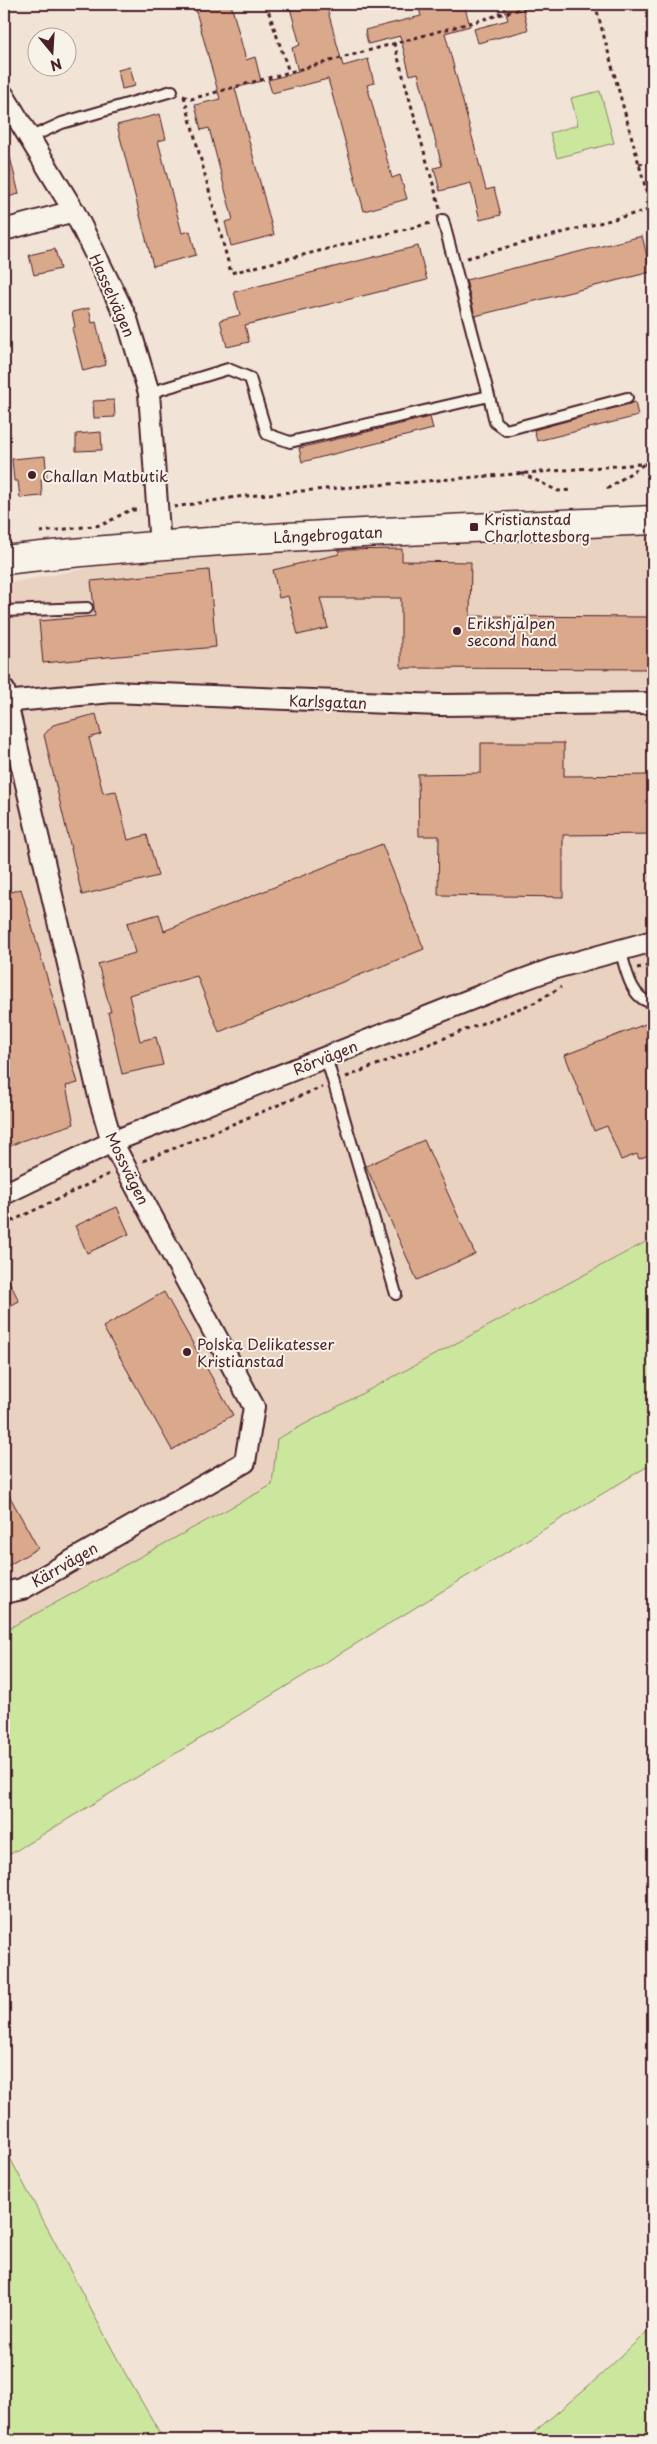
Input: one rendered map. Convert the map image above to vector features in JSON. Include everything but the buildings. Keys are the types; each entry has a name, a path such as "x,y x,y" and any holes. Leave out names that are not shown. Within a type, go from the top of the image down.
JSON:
{"main road":[{"name":"Långebrogatan","path":"4,560 297,536 573,522 653,520"}],"street":[{"name":"Hasselvägen","path":"4,96 74,211 127,319 149,393 160,546"},
{"path":"4,230 74,211"},
{"name":"Karlsgatan","path":"5,697 112,692 440,705 653,703"},
{"name":"Mossvägen","path":"5,697 100,1101 112,1142 254,1407 245,1462 122,1530"},
{"name":"Rörvägen","path":"4,1194 112,1142 326,1057 552,969 653,941"},
{"name":"Kärrvägen","path":"6,1593 22,1589 122,1530"}],"lane":[{"path":"29,138 62,123 172,92"},
{"path":"443,220 495,422 506,430 627,398"},
{"path":"149,393 228,369 250,378 267,434 290,442 489,396"},
{"path":"4,611 87,608"},
{"path":"620,949 634,990 640,998 653,1002"},
{"path":"326,1057 396,1294"}],"path":[{"path":"266,4 289,72"},
{"path":"497,4 500,15"},
{"path":"172,92 191,99 539,4"},
{"path":"595,4 653,215"},
{"path":"184,96 231,273 443,220 394,44"},
{"path":"639,164 653,160"},
{"path":"454,261 652,209"},
{"path":"607,489 653,458"},
{"path":"33,533 102,525 130,510 158,509 282,492 653,463"},
{"path":"520,473 558,491 571,490"}],"shaded area":[{"path":"653,534 653,1238 277,1439 272,1485 4,1631 4,584 137,559 338,541"}],"green space":[{"path":"600,91 614,143 557,158 550,133 578,125 571,98"},
{"path":"653,1238 653,1463 4,1858 4,1631 272,1485 277,1439"},
{"path":"4,2147 125,2373 164,2440 4,2440"},
{"path":"653,2326 653,2440 525,2440 601,2375"}],"place":[{"name":"Challan Matbutik","path":"32,475"},
{"name":"Kristianstad Charlottesborg","path":"474,527"},
{"name":"Erikshjälpen second hand","path":"457,631"},
{"name":"Polska Delikatesser Kristianstad","path":"187,1352"}]}
